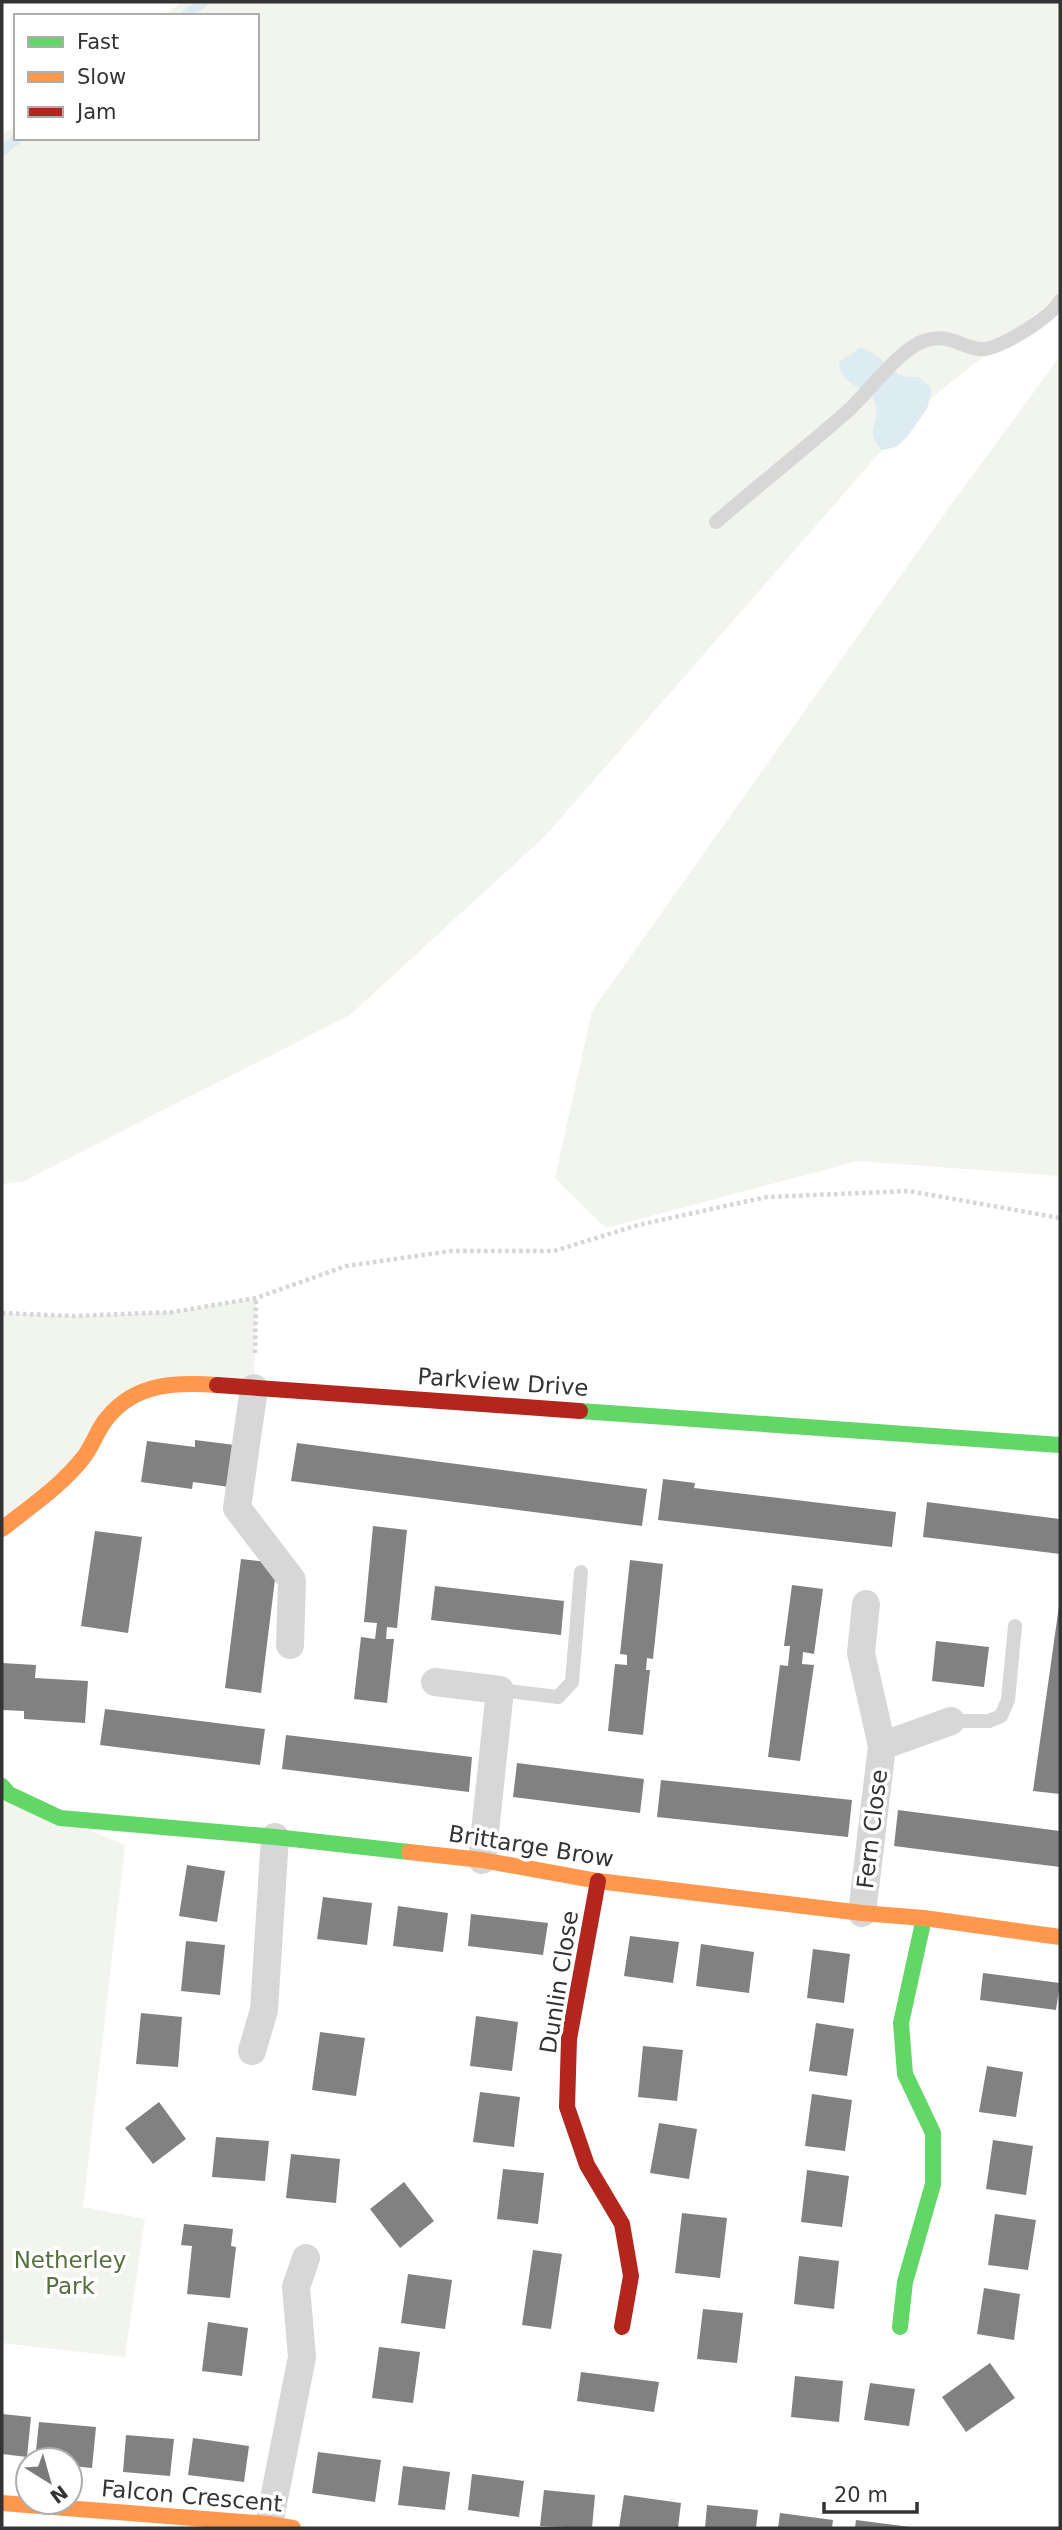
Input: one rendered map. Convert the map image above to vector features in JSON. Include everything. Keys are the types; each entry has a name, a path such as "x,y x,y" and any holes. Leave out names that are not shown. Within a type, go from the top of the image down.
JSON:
{"street":[{"name":"Parkview Drive","path":"2,1529 51,1491 83,1458 108,1416 142,1390 186,1383 1060,1445"},
{"path":"254,1388 237,1508 292,1580 290,1644"},
{"name":"Fern Close","path":"862,1913 882,1746 861,1653 866,1604"},
{"path":"435,1682 500,1690 482,1860"},
{"name":"Fern Close","path":"882,1746 951,1721"},
{"name":"Brittarge Brow","path":"2,1786 9,1794 60,1818 275,1837 482,1860 598,1881 924,1918 1060,1937"},
{"path":"252,2051 264,2010 275,1837"},
{"name":"Dunlin Close","path":"598,1881 569,2039 567,2107 587,2165 622,2224 631,2276 622,2327"},
{"path":"900,2328 905,2283 933,2184 933,2133 905,2074 901,2023 924,1918"},
{"path":"281,2526 302,2357 296,2287 306,2258"},
{"name":"Falcon Crescent","path":"2,2503 281,2526"}],"lane":[{"path":"716,522 850,408 908,349 934,338 948,338 984,349 1006,341 1051,311 1060,301"},
{"path":"500,1690 558,1698 572,1682 581,1572"},
{"path":"951,1721 989,1721 1001,1716 1008,1700 1015,1626"}],"path":[{"path":"2,1313 74,1316 173,1312 256,1298 346,1266 452,1251 554,1251 638,1225 767,1197 909,1191 1060,1218"},
{"path":"254,1388 256,1298"}],"green space":[{"path":"182,2 1060,2 1060,294 917,410 544,837 350,1015 22,1182 2,1184 2,135 14,126 14,140 259,140 259,14 166,14"},
{"path":"1060,356 1060,1176 858,1161 606,1228 555,1178 592,1011 940,520"},
{"path":"256,1298 254,1388 142,1390 2,1529 2,1313 74,1316 173,1312"},
{"name":"Netherley Park","path":"2,1786 60,1818 125,1845 83,2207 145,2219 125,2357 2,2343"}],"shaded area":[{"path":"860,348 875,354 900,375 919,377 930,387 927,409 907,437 896,447 883,450 876,443 873,431 876,405 872,395 846,379 840,369 839,362"}],"building":[{"path":"195,1440 243,1446 237,1488 193,1482 192,1489 141,1482 147,1441 195,1447"},
{"path":"297,1443 647,1489 642,1526 291,1481"},
{"path":"663,1479 695,1483 694,1488 896,1512 892,1547 658,1520"},
{"path":"927,1502 1060,1519 1060,1554 923,1537"},
{"path":"373,1526 407,1530 397,1628 387,1627 386,1639 394,1639 387,1703 354,1699 361,1637 375,1639 377,1623 364,1622"},
{"path":"95,1531 142,1537 128,1633 81,1626"},
{"path":"241,1559 277,1563 261,1693 225,1688"},
{"path":"630,1560 663,1564 653,1659 647,1658 646,1670 650,1670 643,1735 608,1731 615,1664 627,1665 627,1655 620,1654"},
{"path":"792,1585 823,1589 814,1654 803,1652 802,1664 814,1665 800,1761 768,1757 780,1665 788,1666 790,1646 784,1646"},
{"path":"435,1586 564,1601 561,1635 431,1620"},
{"path":"1060,1606 1060,1794 1033,1791"},
{"path":"936,1641 989,1647 984,1687 932,1681"},
{"path":"2,1663 36,1665 35,1678 88,1681 85,1723 24,1719 24,1711 2,1710"},
{"path":"105,1709 265,1729 260,1765 100,1745"},
{"path":"286,1735 472,1757 469,1792 282,1769"},
{"path":"517,1763 644,1779 640,1813 513,1797"},
{"path":"661,1780 852,1800 848,1837 657,1817"},
{"path":"898,1810 1060,1831 1060,1867 894,1846"},
{"path":"187,1865 225,1871 217,1922 179,1916"},
{"path":"323,1897 372,1903 367,1945 317,1939"},
{"path":"398,1906 448,1913 443,1952 393,1946"},
{"path":"471,1914 548,1923 543,1955 468,1946"},
{"path":"630,1936 679,1942 673,1983 624,1976"},
{"path":"186,1941 225,1945 220,1995 181,1991"},
{"path":"701,1944 754,1952 749,1993 696,1986"},
{"path":"813,1949 850,1954 844,2003 807,1998"},
{"path":"983,1973 1060,1983 1056,2010 980,2000"},
{"path":"141,2013 182,2017 178,2067 136,2064"},
{"path":"476,2016 518,2022 512,2071 470,2066"},
{"path":"816,2023 854,2029 847,2076 809,2071"},
{"path":"320,2032 365,2038 356,2096 312,2090"},
{"path":"643,2046 683,2050 677,2101 638,2097"},
{"path":"987,2066 1023,2072 1016,2117 979,2112"},
{"path":"480,2092 520,2097 514,2147 473,2142"},
{"path":"812,2094 852,2100 845,2151 805,2146"},
{"path":"159,2102 186,2139 153,2164 125,2128"},
{"path":"659,2123 697,2129 689,2179 650,2173"},
{"path":"216,2137 269,2141 265,2181 212,2177"},
{"path":"993,2140 1033,2146 1026,2195 986,2189"},
{"path":"291,2154 340,2159 336,2203 286,2198"},
{"path":"503,2169 544,2173 538,2224 497,2219"},
{"path":"807,2170 849,2176 842,2227 801,2222"},
{"path":"404,2182 434,2221 400,2248 370,2209"},
{"path":"682,2213 727,2218 720,2278 675,2273"},
{"path":"995,2214 1036,2220 1028,2270 988,2265"},
{"path":"184,2224 233,2229 231,2246 236,2247 230,2298 187,2294 192,2246 181,2245"},
{"path":"533,2250 562,2254 551,2329 522,2325"},
{"path":"799,2256 839,2261 834,2309 794,2304"},
{"path":"408,2274 452,2280 445,2329 401,2323"},
{"path":"984,2288 1020,2294 1014,2340 977,2334"},
{"path":"703,2309 743,2313 737,2363 697,2359"},
{"path":"208,2322 248,2328 242,2376 202,2371"},
{"path":"379,2347 420,2352 413,2403 372,2398"},
{"path":"990,2363 1015,2398 966,2432 942,2397"},
{"path":"581,2372 659,2382 654,2412 577,2401"},
{"path":"795,2376 843,2381 839,2422 791,2417"},
{"path":"870,2383 915,2389 909,2426 864,2420"},
{"path":"2,2414 31,2417 28,2446 14,2446 14,2455 2,2454"},
{"path":"39,2422 96,2427 92,2468 84,2467 84,2446 36,2446"},
{"path":"126,2435 174,2439 170,2476 123,2472"},
{"path":"193,2438 249,2446 244,2482 188,2475"},
{"path":"318,2452 381,2460 375,2502 312,2493"},
{"path":"403,2466 450,2472 445,2510 398,2505"},
{"path":"472,2474 524,2481 519,2517 468,2510"},
{"path":"544,2490 595,2495 592,2528 540,2526"},
{"path":"624,2495 681,2503 678,2528 619,2528"},
{"path":"707,2505 758,2510 756,2528 705,2528"},
{"path":"780,2513 833,2520 832,2528 778,2528"},
{"path":"856,2520 910,2527 910,2528 855,2528"}],"waterway":[{"path":"187,14 204,2"},
{"path":"2,151 16,140"}],"traffic: fast":[{"path":"580,1411 1060,1445"},
{"path":"2,1786 9,1794 60,1818 409,1852"},
{"path":"900,2327 905,2282 933,2184 933,2133 905,2074 901,2023 924,1918"}],"traffic: slow":[{"path":"2,1529 65,1478 86,1453 108,1417 131,1397 144,1391 172,1385 217,1385"},
{"path":"409,1852 482,1860 598,1881 924,1918 1060,1937"},
{"path":"2,2503 293,2528"}],"traffic: jam":[{"path":"217,1385 580,1411"},
{"path":"598,1881 569,2039 567,2107 587,2165 622,2224 631,2276 622,2327"}]}
